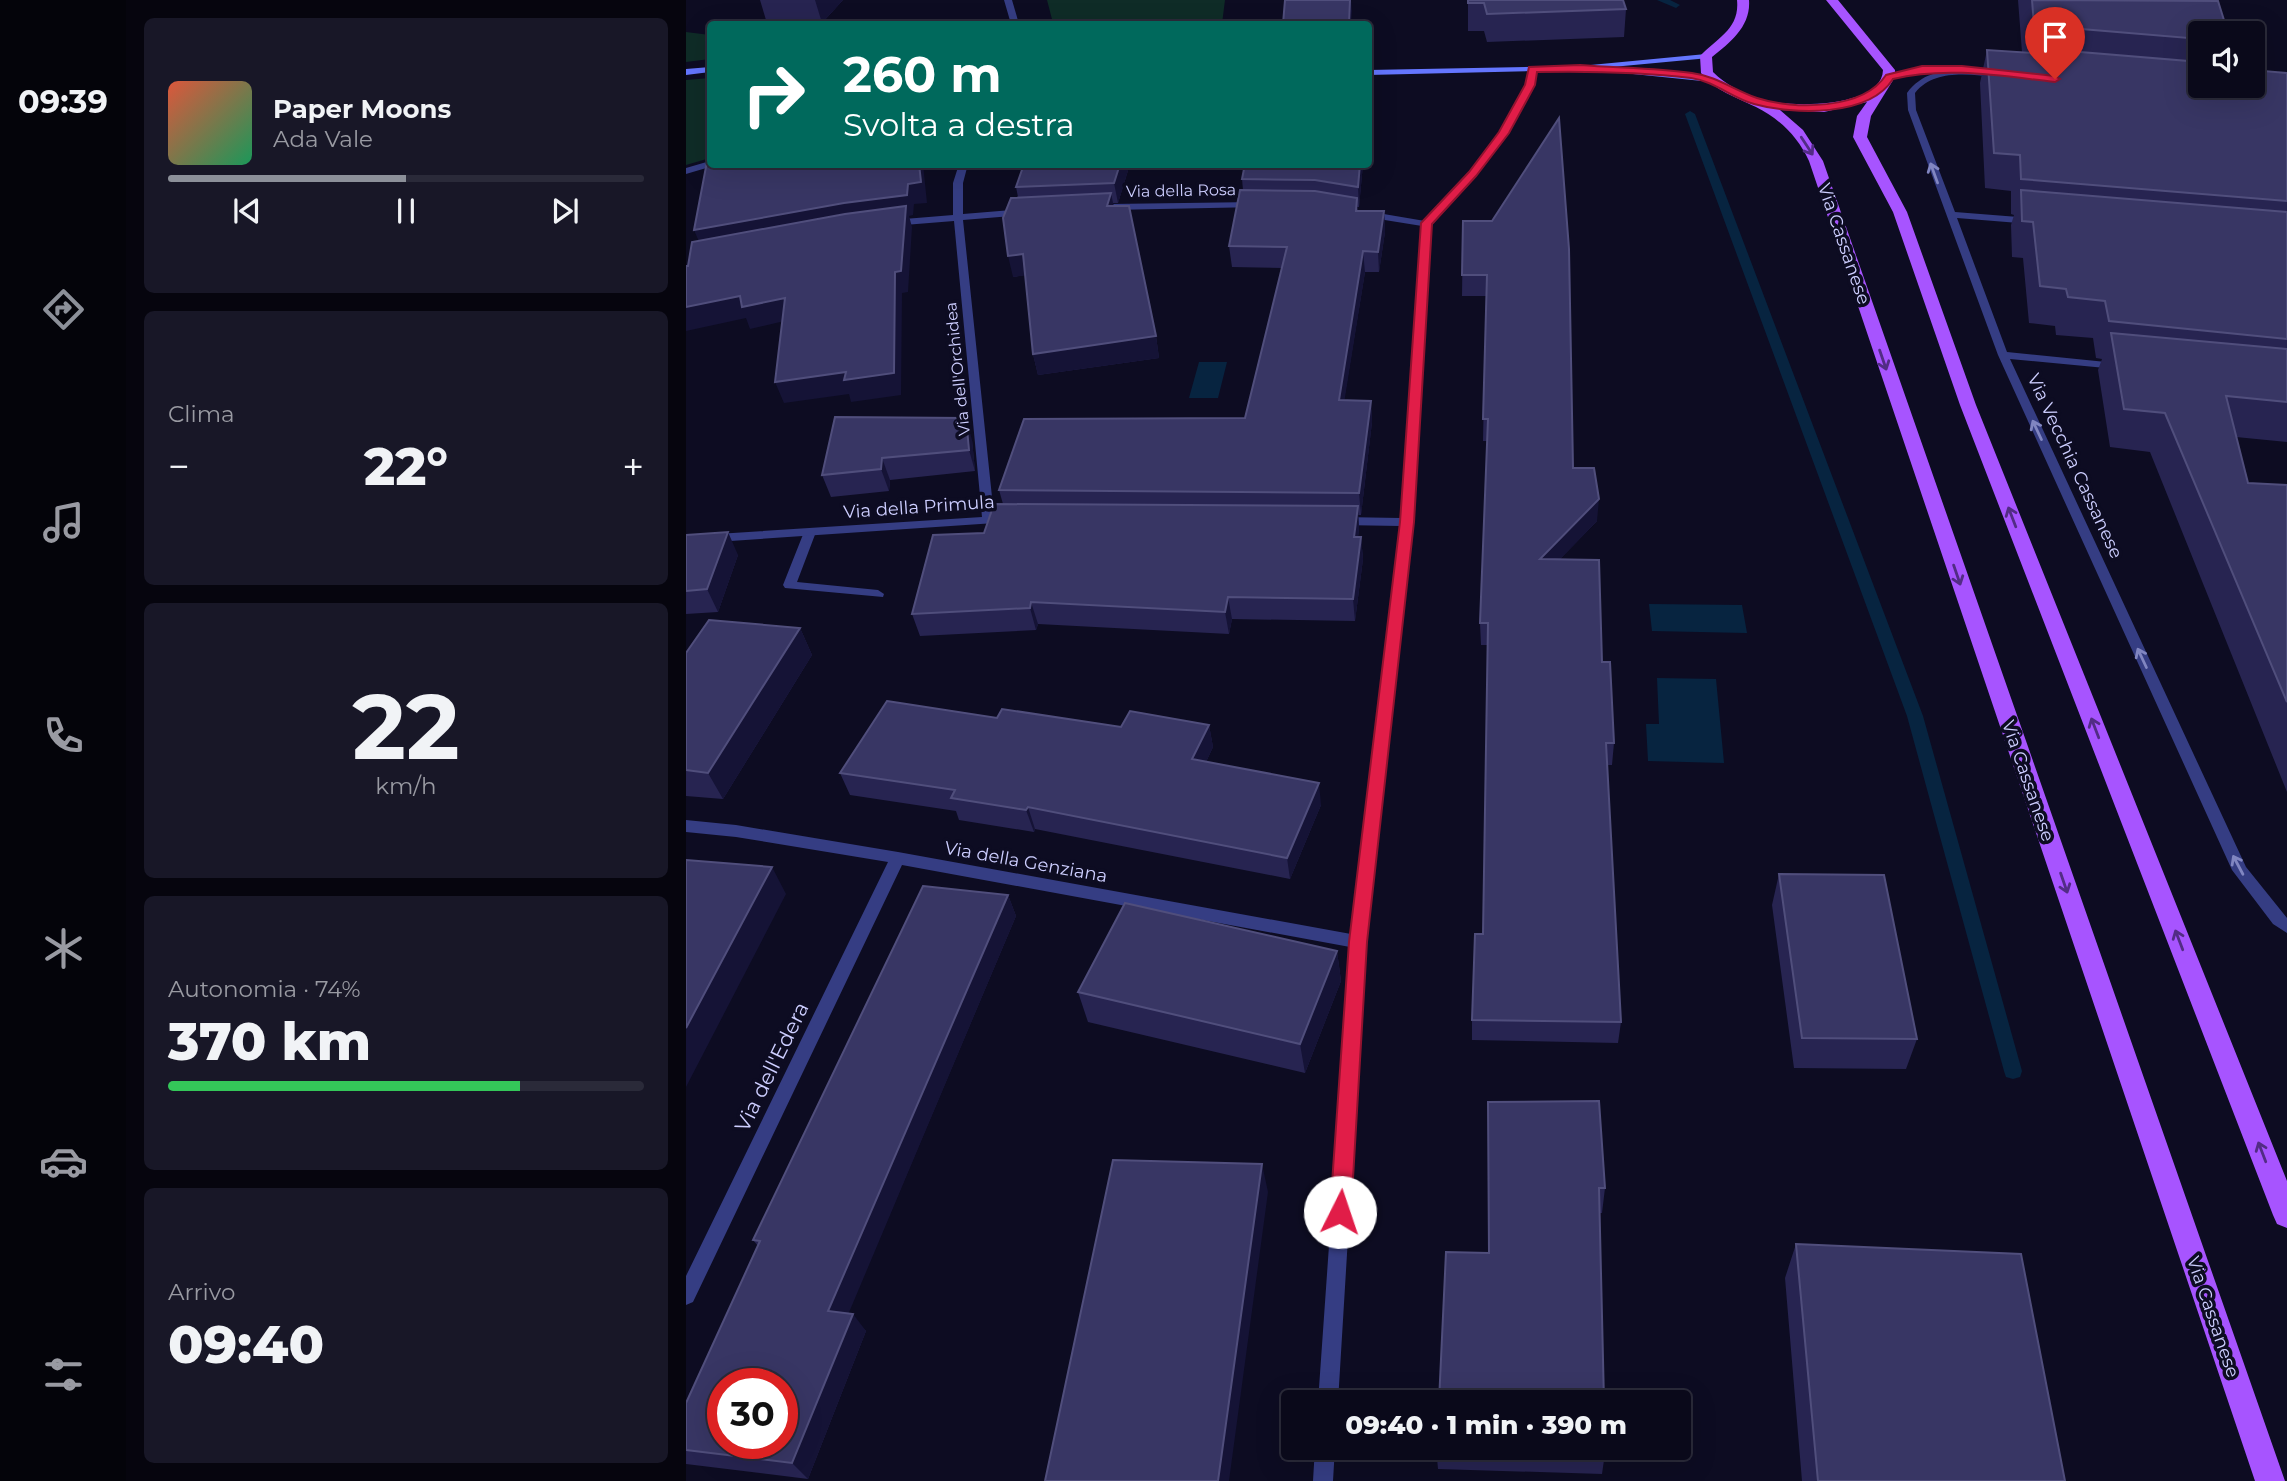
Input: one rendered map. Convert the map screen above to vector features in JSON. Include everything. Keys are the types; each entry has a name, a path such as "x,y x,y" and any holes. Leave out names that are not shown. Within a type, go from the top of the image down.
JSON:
{"main road":[{"path":"1712,79 1705,65 1706,56 1738,26 1744,16 1743,0"},
{"path":"1832,0 1886,65 1886,83 1864,116 1860,137 1900,212 1968,405 2287,1215"},
{"name":"Via Cassanese","path":"1712,79 1779,115 1795,129 1811,149 1816,161 2270,1481"},
{"name":"Via Cassanese","path":"1757,102 1801,108 1835,107 1854,103 1886,83"}],"street":[{"path":"1008,0 1014,21"},
{"path":"1372,73 1580,68 1706,56"},
{"path":"1580,68 1680,74 1712,79"},
{"name":"Via Vecchia Cassanese","path":"1886,83 1922,69 1942,68 2004,74 1938,75 1919,82 1911,93 1912,110 2003,355 2240,870 2278,920 2287,926"},
{"path":"1329,1390 1358,942 1407,522 1427,223 1473,174 1504,133 1530,85 1532,69"},
{"path":"686,72 707,70"},
{"path":"686,171 707,165"},
{"name":"Via dell'Orchidea","path":"963,168 958,183 958,216 988,519"},
{"name":"Via della Rosa","path":"1096,208 1266,205"},
{"path":"876,225 1042,211"},
{"path":"1358,212 1427,223"},
{"path":"1949,214 2043,222"},
{"path":"2003,355 2124,367"},
{"name":"Via della Primula","path":"686,540 1016,519"},
{"path":"1323,521 1407,522"},
{"path":"810,532 789,585 878,594"},
{"name":"Via della Genziana","path":"686,826 736,831 898,858 1358,942"},
{"name":"Via dell'Edera","path":"686,1296 898,858"},
{"path":"1323,1481 1324,1460"}],"green space":[{"path":"1047,0 1225,0 1222,21 1052,21"},
{"path":"686,32 707,35 707,59 686,62"},
{"path":"707,78 707,159 686,165 686,80"}],"water":[{"path":"1199,362 1227,362 1218,398 1189,398"},
{"path":"1649,604 1742,605 1747,633 1652,631"},
{"path":"1657,678 1716,679 1724,763 1648,761 1646,724 1659,724"}],"building":[{"path":"1285,0 1350,0 1349,21 1283,21"},
{"path":"1468,0 1623,0 1626,9 1487,14 1484,3 1468,3"},
{"path":"2032,0 2218,1 2224,21 2188,21 2188,38 2034,25"},
{"path":"2032,48 2188,61 2188,98 2265,98 2265,71 2287,73 2287,201 2021,179 2020,155 1994,153 1987,50 2032,53"},
{"path":"1559,118 1569,249 1573,468 1594,468 1599,499 1540,559 1599,560 1602,662 1610,662 1614,743 1606,743 1621,1022 1472,1020 1475,934 1483,934 1488,623 1480,623 1488,419 1483,419 1487,275 1462,275 1463,221 1492,221"},
{"path":"707,162 707,168 919,168 921,182 908,184 907,195 844,203 694,230"},
{"path":"1023,168 1119,168 1114,183 1016,187"},
{"path":"1244,168 1360,168 1358,187 1315,180 1242,179"},
{"path":"1240,190 1315,191 1357,198 1356,211 1384,211 1378,252 1363,251 1339,400 1371,401 1359,493 999,490 1024,419 1245,418 1287,247 1229,246"},
{"path":"2021,190 2287,212 2287,339 2109,321 2105,301 2068,297 2066,289 2040,286 2033,222 2022,221"},
{"path":"1111,193 1107,206 1129,206 1156,336 1033,354 1023,254 1008,256 1003,218 1011,198"},
{"path":"906,206 901,271 895,272 894,373 844,380 846,372 775,382 785,298 742,307 740,296 686,307 686,266 692,242 845,214"},
{"path":"2111,333 2287,349 2287,402 2226,396 2248,483 2287,485 2287,702 2165,413 2124,409"},
{"path":"835,417 966,418 969,450 882,458 881,469 822,475"},
{"path":"994,504 1358,506 1354,537 1361,537 1353,599 1228,597 1225,612 1031,602 1030,608 912,614 933,535 984,533"},
{"path":"728,532 707,589 686,591 686,535"},
{"path":"709,620 800,628 708,773 686,770 686,653"},
{"path":"887,701 997,718 1002,709 1121,727 1130,711 1209,725 1192,759 1319,783 1287,858 1028,807 1026,810 951,798 955,790 840,773"},
{"path":"686,860 772,867 686,1028"},
{"path":"1779,874 1884,875 1917,1039 1802,1038"},
{"path":"923,886 1008,895 828,1311 853,1314 798,1448 798,1368 707,1368 707,1453 686,1450 686,1403 760,1241 753,1240"},
{"path":"1125,903 1337,951 1300,1044 1078,992"},
{"path":"1599,1101 1605,1188 1599,1188 1604,1390 1440,1390 1446,1252 1489,1253 1488,1102"},
{"path":"1113,1160 1262,1164 1218,1481 1045,1481"},
{"path":"1796,1244 2021,1254 2065,1481 1818,1481"},
{"path":"759,1459 794,1459 792,1463"}],"waterway":[{"path":"1661,0 1676,5"},
{"path":"1690,114 1915,716 2013,1071"}],"route":[{"path":"1340,1212 1358,942 1407,522 1427,223 1473,174 1504,133 1530,85 1532,69 1580,68 1690,75 1712,79 1723,87 1757,102 1812,108 1854,103 1882,88 1889,77 1922,69 1962,69 2055,79"}]}
